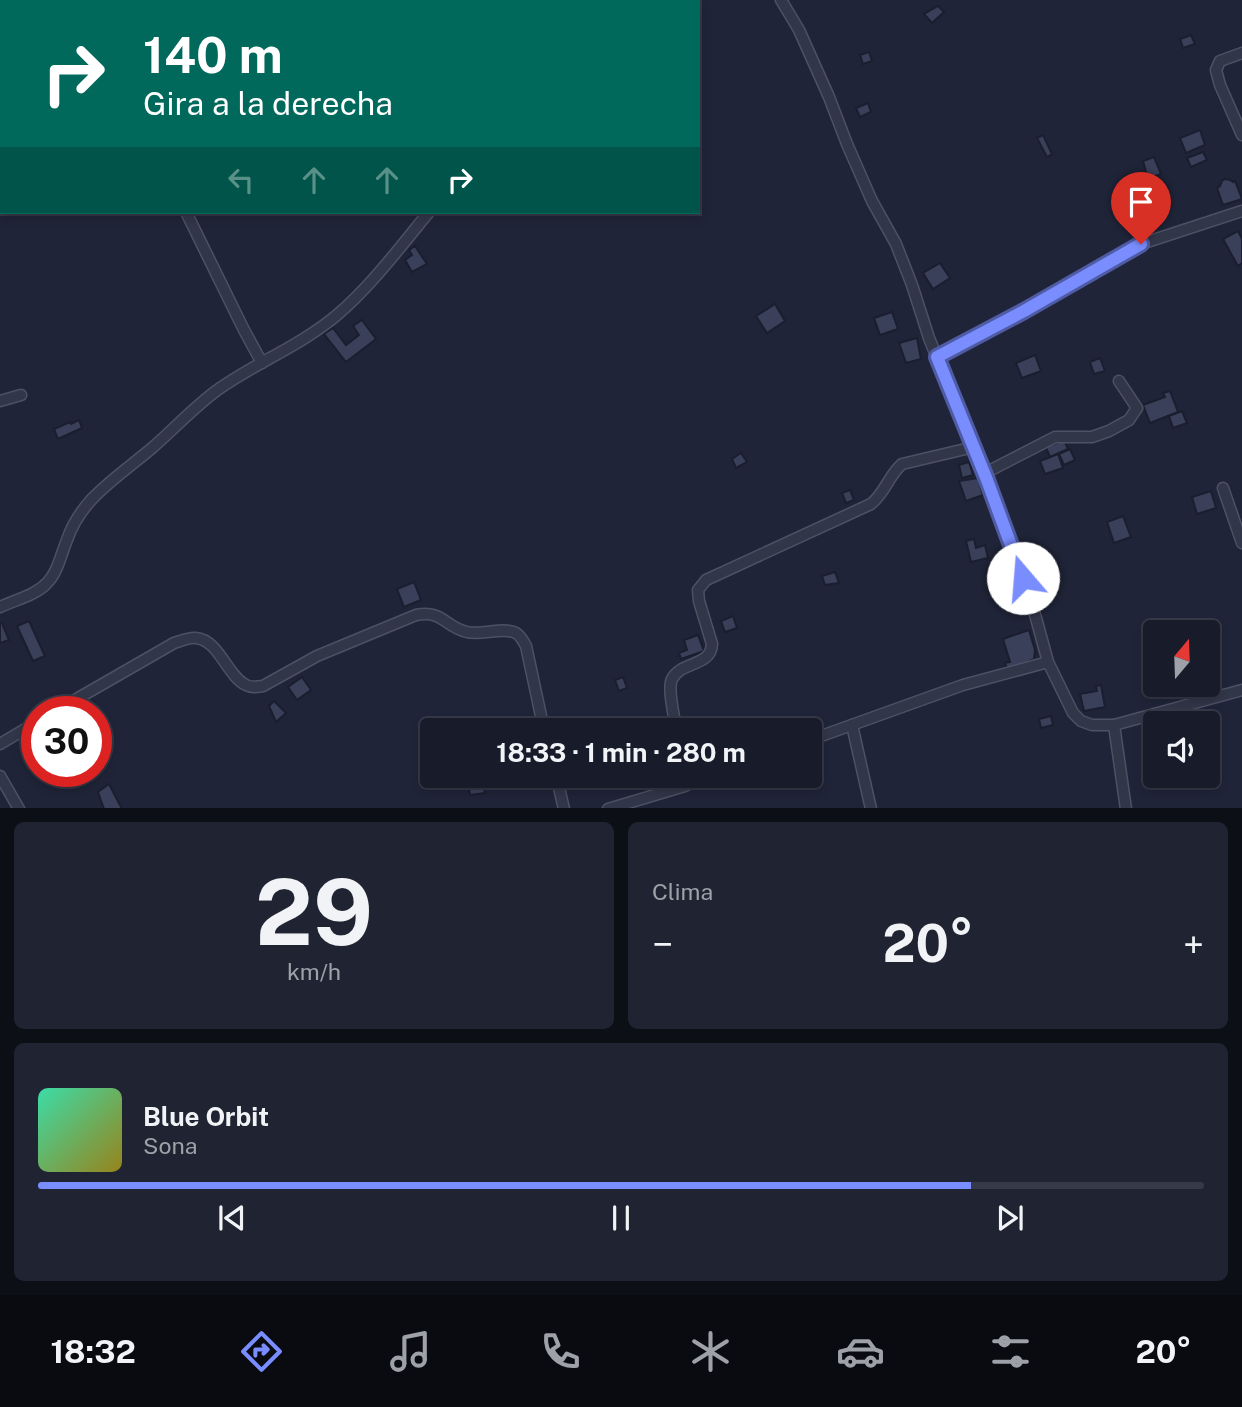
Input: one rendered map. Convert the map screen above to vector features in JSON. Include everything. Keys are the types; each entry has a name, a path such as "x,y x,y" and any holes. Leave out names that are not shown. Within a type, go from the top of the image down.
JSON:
{"street":[{"path":"781,0 799,30 872,201 896,244 937,357 985,473 1017,561 1048,662 1073,713 1081,721 1092,725 1114,725 1242,690"},
{"path":"1242,53 1220,61 1216,70 1242,135"},
{"path":"937,357 1141,244 1242,211"},
{"path":"187,214 261,363"},
{"path":"0,607 49,582 57,569 68,537 92,499 207,398 261,363 307,338 338,314 368,286 427,214"},
{"path":"985,473 1055,437 1092,437 1129,420 1137,408 1119,381"},
{"path":"0,401 22,395"},
{"path":"674,718 670,688 672,678 709,657 712,651 698,590 706,580 872,504 882,493 894,470 902,464 974,447"},
{"path":"1223,488 1242,543"},
{"path":"82,696 174,643 196,638 206,641 240,681 253,687 263,687 317,656 426,613 442,617 464,632 508,630 521,637 526,646 541,718"},
{"path":"822,735 963,685 1048,662"},
{"path":"852,724 871,808"},
{"path":"1114,725 1126,808"},
{"path":"0,744 21,732"},
{"path":"0,776 19,808"},
{"path":"559,788 564,808"},
{"path":"608,808 662,788"}],"building":[{"path":"938,6 944,12 932,23 924,14"},
{"path":"1191,35 1195,44 1183,48 1180,39"},
{"path":"869,52 872,61 863,64 860,55"},
{"path":"868,103 871,112 860,117 856,108"},
{"path":"1200,130 1205,145 1186,153 1180,138"},
{"path":"1043,135 1052,154 1047,157 1037,138"},
{"path":"1203,152 1207,160 1191,167 1187,158"},
{"path":"1154,157 1161,174 1148,179 1143,161"},
{"path":"1225,179 1235,181 1242,199 1223,205 1217,188"},
{"path":"1238,231 1242,239 1242,263 1238,266 1223,239"},
{"path":"415,246 427,264 412,272 405,260 412,255 409,250"},
{"path":"940,263 950,278 933,289 923,273"},
{"path":"775,304 785,321 767,333 756,316"},
{"path":"892,312 898,329 880,335 874,318"},
{"path":"362,320 376,339 346,362 324,334 333,328 346,345 359,335 353,326"},
{"path":"917,338 921,359 906,363 899,343"},
{"path":"1035,355 1041,371 1022,378 1016,363"},
{"path":"1100,358 1105,371 1094,374 1090,362"},
{"path":"1170,391 1178,412 1150,423 1143,405 1165,397 1163,393"},
{"path":"1182,411 1187,423 1173,428 1169,416"},
{"path":"79,420 82,428 58,439 54,429"},
{"path":"1064,440 1068,449 1050,457 1046,447"},
{"path":"1070,449 1075,460 1064,465 1059,454"},
{"path":"741,453 747,462 736,468 732,459"},
{"path":"1058,454 1063,468 1045,474 1040,461"},
{"path":"969,462 973,475 962,478 959,465"},
{"path":"978,478 983,495 966,501 959,481"},
{"path":"850,490 854,500 846,503 842,493"},
{"path":"1211,491 1216,508 1197,514 1192,497"},
{"path":"1123,516 1131,537 1114,543 1107,522"},
{"path":"974,539 976,548 985,545 988,558 971,562 966,541"},
{"path":"835,572 839,583 825,585 822,576"},
{"path":"414,582 421,600 404,607 397,589"},
{"path":"733,616 737,628 725,632 721,621"},
{"path":"29,621 45,656 33,661 17,626"},
{"path":"0,623 9,640 0,643"},
{"path":"1029,630 1035,650 1034,659 1007,668 1005,663 1010,662 1003,639"},
{"path":"698,635 704,651 681,659 679,653 687,650 684,640"},
{"path":"302,677 311,690 297,700 288,687"},
{"path":"623,677 627,688 619,691 615,680"},
{"path":"1101,685 1105,707 1084,711 1080,694 1097,691 1096,686"},
{"path":"274,701 286,713 276,722 269,706"},
{"path":"1051,716 1053,725 1041,728 1039,719"},
{"path":"105,787 111,787 121,808 104,808 98,792"},
{"path":"469,788 484,788 485,793 470,795"}],"route":[{"path":"1023,578 1010,538 937,357 1141,244"}]}
